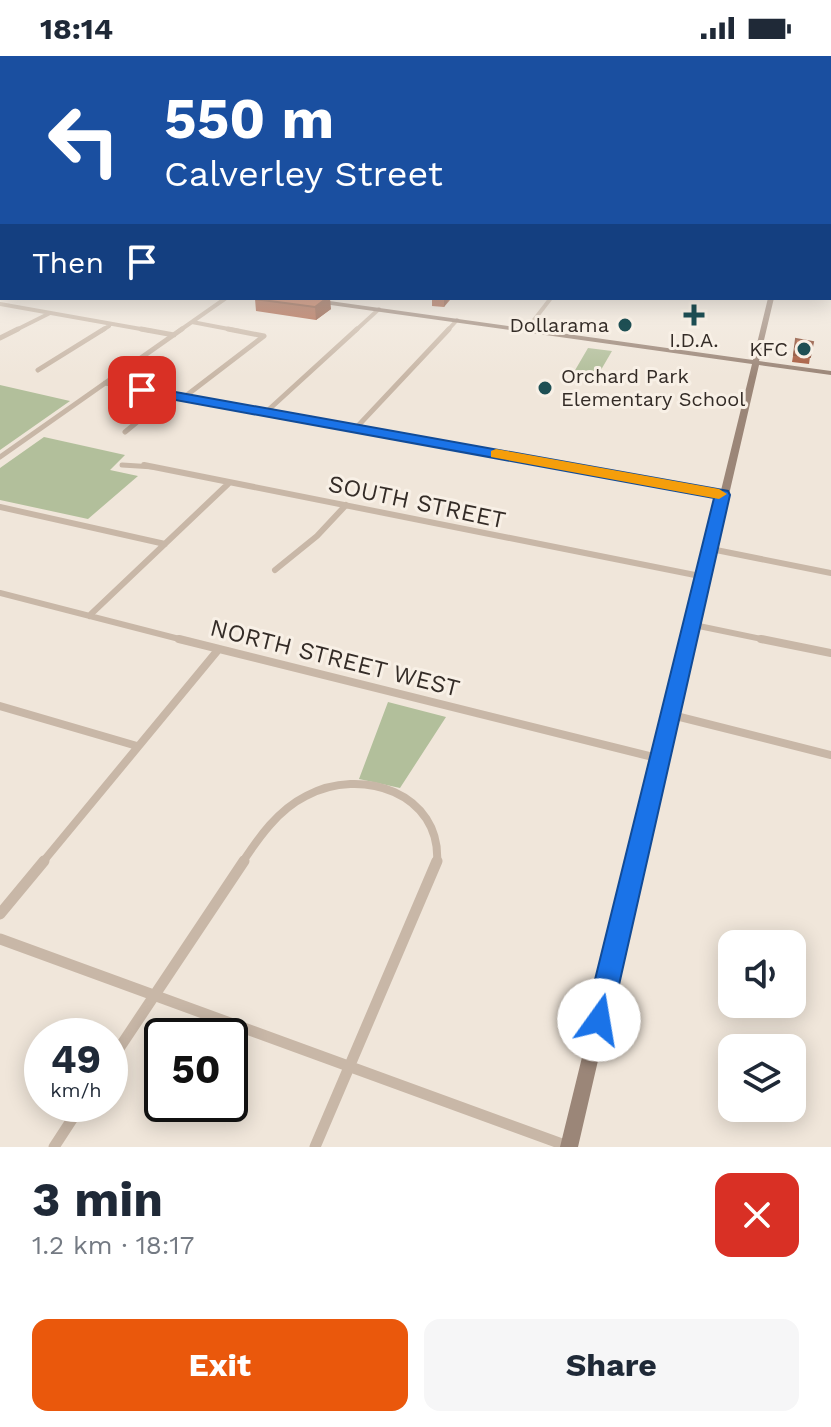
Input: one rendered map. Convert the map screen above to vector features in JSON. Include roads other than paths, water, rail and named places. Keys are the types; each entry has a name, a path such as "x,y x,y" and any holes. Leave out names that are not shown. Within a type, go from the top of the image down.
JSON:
{"main road":[{"path":"310,300 831,373"},
{"path":"570,1147 771,300"}],"street":[{"path":"0,457 223,300"},
{"path":"527,329 549,300"},
{"path":"0,304 52,312 109,326 174,335"},
{"path":"265,413 379,309"},
{"path":"0,338 52,312"},
{"path":"355,429 457,320"},
{"path":"183,398 264,336 192,322"},
{"path":"38,370 109,326"},
{"path":"105,383 723,495"},
{"path":"125,432 170,395"},
{"name":"SOUTH STREET","path":"122,465 140,464 705,577"},
{"path":"89,616 229,483"},
{"path":"275,570 317,536 346,505"},
{"path":"0,507 165,544"},
{"path":"711,549 831,573"},
{"name":"NORTH STREET WEST","path":"0,593 662,759"},
{"path":"694,625 831,653"},
{"path":"0,914 218,650"},
{"path":"1,708 137,746"},
{"path":"672,715 831,755"},
{"path":"128,1035 256,845 290,806 313,792 337,786 371,784 411,800 429,819 439,858 430,887 315,1147"},
{"path":"0,939 570,1147"},
{"path":"54,1147 70,1122"}],"place":[{"name":"I.D.A.","path":"694,315"},
{"name":"Dollarama","path":"625,325"},
{"name":"KFC","path":"804,349"},
{"name":"Orchard Park Elementary School","path":"545,388"}]}
